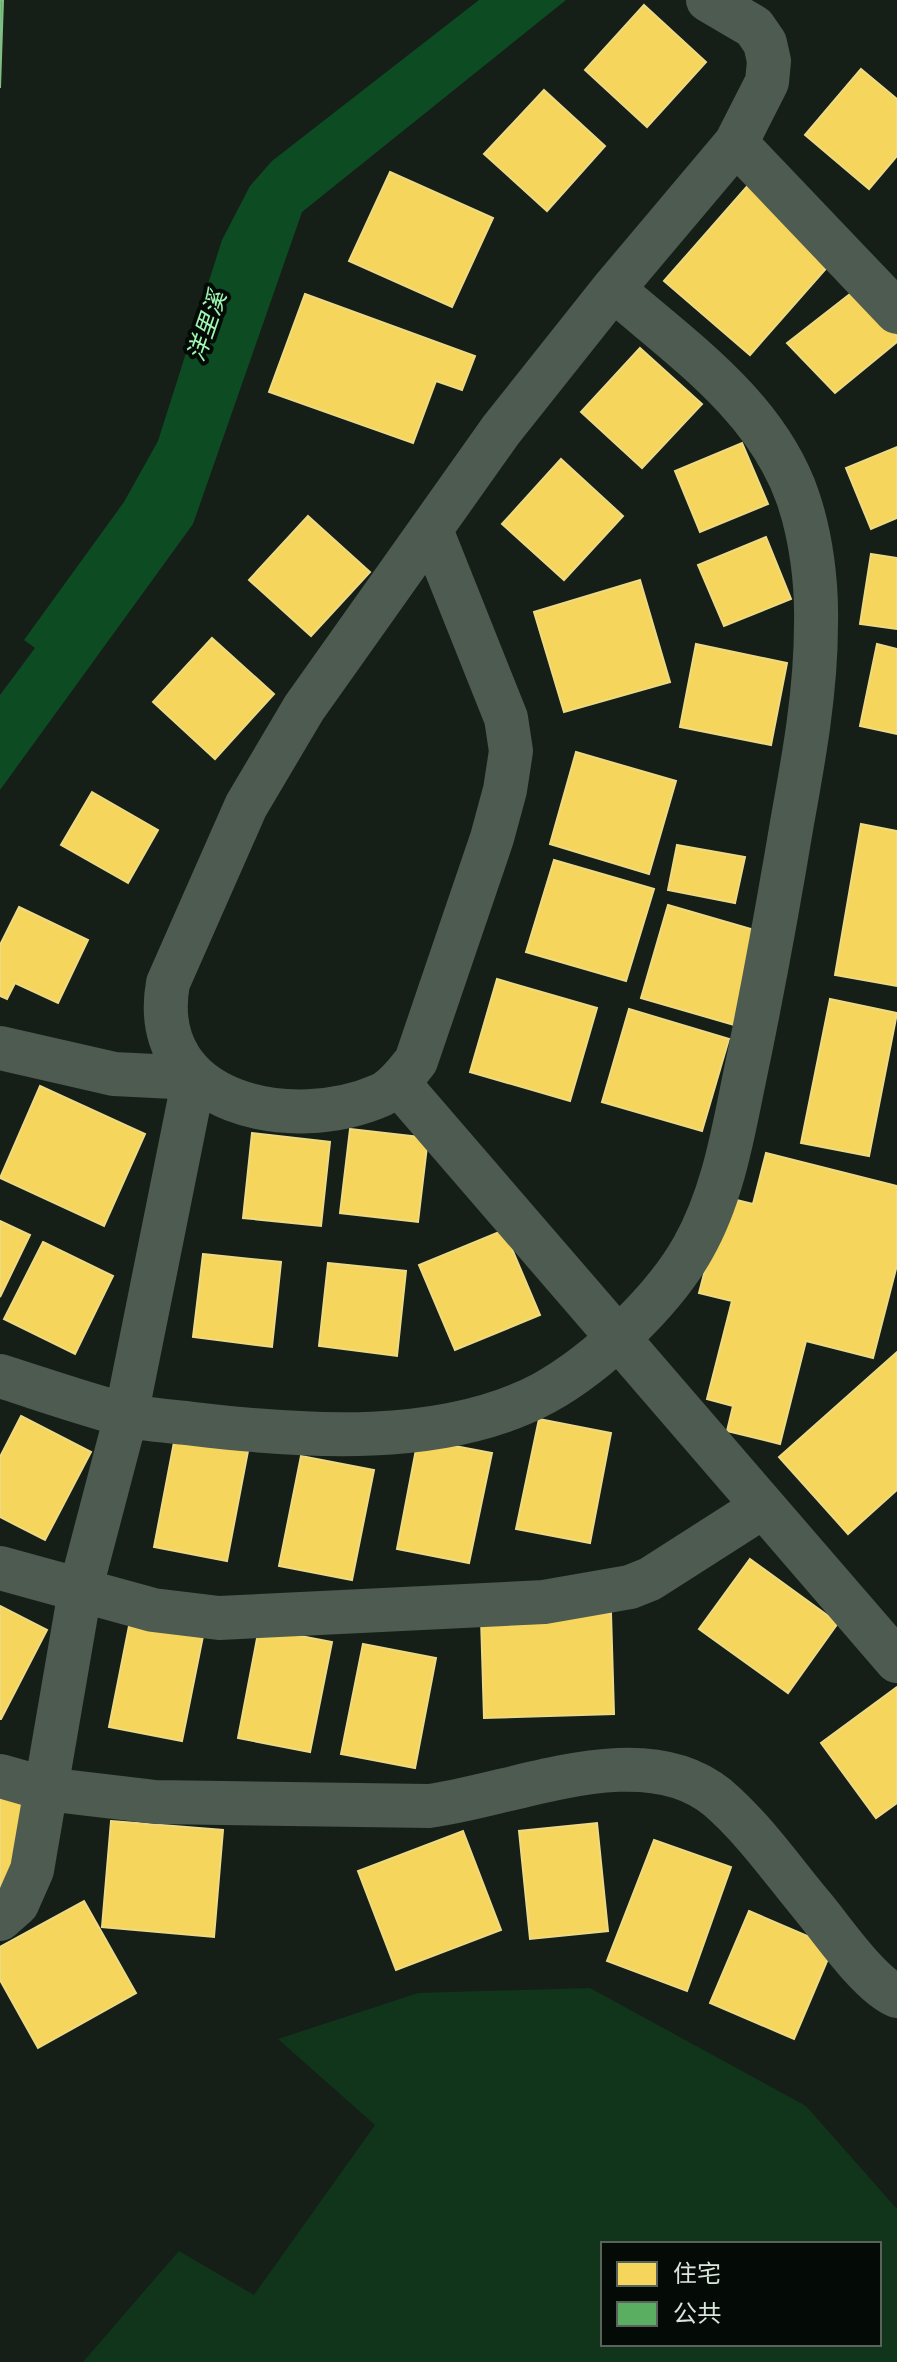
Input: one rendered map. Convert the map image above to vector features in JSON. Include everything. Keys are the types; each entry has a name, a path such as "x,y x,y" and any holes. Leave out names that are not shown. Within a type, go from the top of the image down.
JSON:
{"street":[{"path":"0,1919 17,1904 26,1887 80,1591 126,1416 194,1078 167,1035 163,1010 168,983 246,806 304,708 501,430 613,289 736,143 767,82 769,61 765,43 754,27 708,0"},
{"path":"736,143 897,312"},
{"path":"0,1376 126,1416 291,1435 406,1430 453,1422 498,1412 543,1393 580,1369 671,1281 694,1246 712,1206 726,1162 768,968 805,750 816,617 807,530 797,495 763,429 742,404 613,289"},
{"path":"0,1048 114,1074 194,1078 248,1106 273,1110 313,1111 348,1104 382,1094 398,1083 416,1061 482,868 505,790 511,751 506,718 431,530"},
{"path":"398,1083 761,1508 897,1661"},
{"path":"0,1568 153,1610 219,1618 359,1614 560,1600 630,1587 650,1579 761,1508"},
{"path":"0,1776 46,1789 155,1802 429,1806 472,1801 585,1772 644,1769 670,1773 695,1781 741,1819 855,1957 897,1996"}],"shaded area":[{"path":"590,1988 806,2106 897,2209 897,2362 83,2362 179,2251 254,2295 375,2125 278,2039 418,1993"}],"water":[{"name":"洋里溪","path":"479,0 566,0 302,212 193,524 0,790 0,695 35,648 24,640 124,502 158,441 222,240 250,186 272,161"}],"building: 住宅":[{"path":"644,5 706,62 647,127 585,70"},
{"path":"861,69 897,99 897,156 869,189 805,135"},
{"path":"544,90 605,146 547,211 484,154"},
{"path":"390,172 493,218 452,307 349,261"},
{"path":"751,182 837,256 750,355 664,281"},
{"path":"855,290 897,336 897,342 835,393 787,343"},
{"path":"305,294 475,356 462,390 436,381 413,443 269,392"},
{"path":"640,348 702,404 642,468 581,412"},
{"path":"742,443 768,504 700,532 675,471"},
{"path":"897,447 897,518 871,529 846,468"},
{"path":"561,459 623,516 564,580 502,524"},
{"path":"308,516 370,572 311,636 249,580"},
{"path":"766,537 791,599 724,626 698,565"},
{"path":"871,554 897,558 897,629 860,624"},
{"path":"640,580 670,682 564,712 534,612"},
{"path":"212,638 274,694 215,759 153,702"},
{"path":"696,644 787,663 771,745 680,727"},
{"path":"877,644 897,649 897,734 860,726"},
{"path":"576,752 676,781 649,874 550,844"},
{"path":"92,792 158,830 128,883 61,845"},
{"path":"861,824 897,831 897,986 835,975"},
{"path":"677,845 745,857 735,903 668,890"},
{"path":"554,860 654,889 626,981 526,952"},
{"path":"668,905 768,934 741,1027 641,998"},
{"path":"19,907 88,940 58,1003 15,983 7,999 0,996 0,945"},
{"path":"497,979 597,1008 570,1101 470,1072"},
{"path":"830,999 897,1013 869,1156 801,1143"},
{"path":"629,1009 729,1039 702,1131 602,1102"},
{"path":"40,1086 145,1134 104,1226 0,1178"},
{"path":"350,1129 428,1138 418,1222 340,1213"},
{"path":"252,1133 330,1142 321,1226 243,1218"},
{"path":"766,1153 897,1186 897,1265 873,1358 806,1341 780,1444 727,1431 733,1406 707,1399 732,1301 699,1293 724,1197 753,1204"},
{"path":"0,1221 30,1235 0,1297"},
{"path":"504,1230 540,1315 455,1350 419,1265"},
{"path":"43,1242 113,1276 75,1354 4,1319"},
{"path":"203,1254 281,1262 272,1347 193,1337"},
{"path":"328,1263 406,1271 397,1356 319,1346"},
{"path":"897,1352 897,1490 848,1534 779,1457"},
{"path":"21,1416 91,1452 45,1540 0,1517 0,1457"},
{"path":"539,1419 611,1433 590,1543 516,1529"},
{"path":"175,1437 248,1451 227,1561 154,1547"},
{"path":"418,1439 492,1453 469,1563 397,1549"},
{"path":"301,1456 374,1470 352,1580 279,1566"},
{"path":"750,1559 838,1623 788,1693 699,1629"},
{"path":"0,1606 47,1630 1,1719 0,1719"},
{"path":"611,1613 614,1714 484,1718 481,1618"},
{"path":"131,1616 204,1631 182,1741 109,1727"},
{"path":"259,1628 332,1642 310,1752 238,1738"},
{"path":"363,1644 436,1658 415,1768 341,1754"},
{"path":"897,1687 897,1803 876,1818 821,1743"},
{"path":"0,1793 39,1810 0,1894"},
{"path":"111,1821 223,1830 214,1937 102,1927"},
{"path":"597,1823 608,1931 530,1939 519,1831"},
{"path":"463,1831 501,1930 396,1970 358,1871"},
{"path":"654,1840 731,1867 687,1991 607,1961"},
{"path":"84,1901 136,1993 38,2048 0,1980 0,1947"},
{"path":"749,1911 833,1947 794,2039 710,2003"}],"building: 公共":[{"path":"0,0 3,0 0,88"}]}
